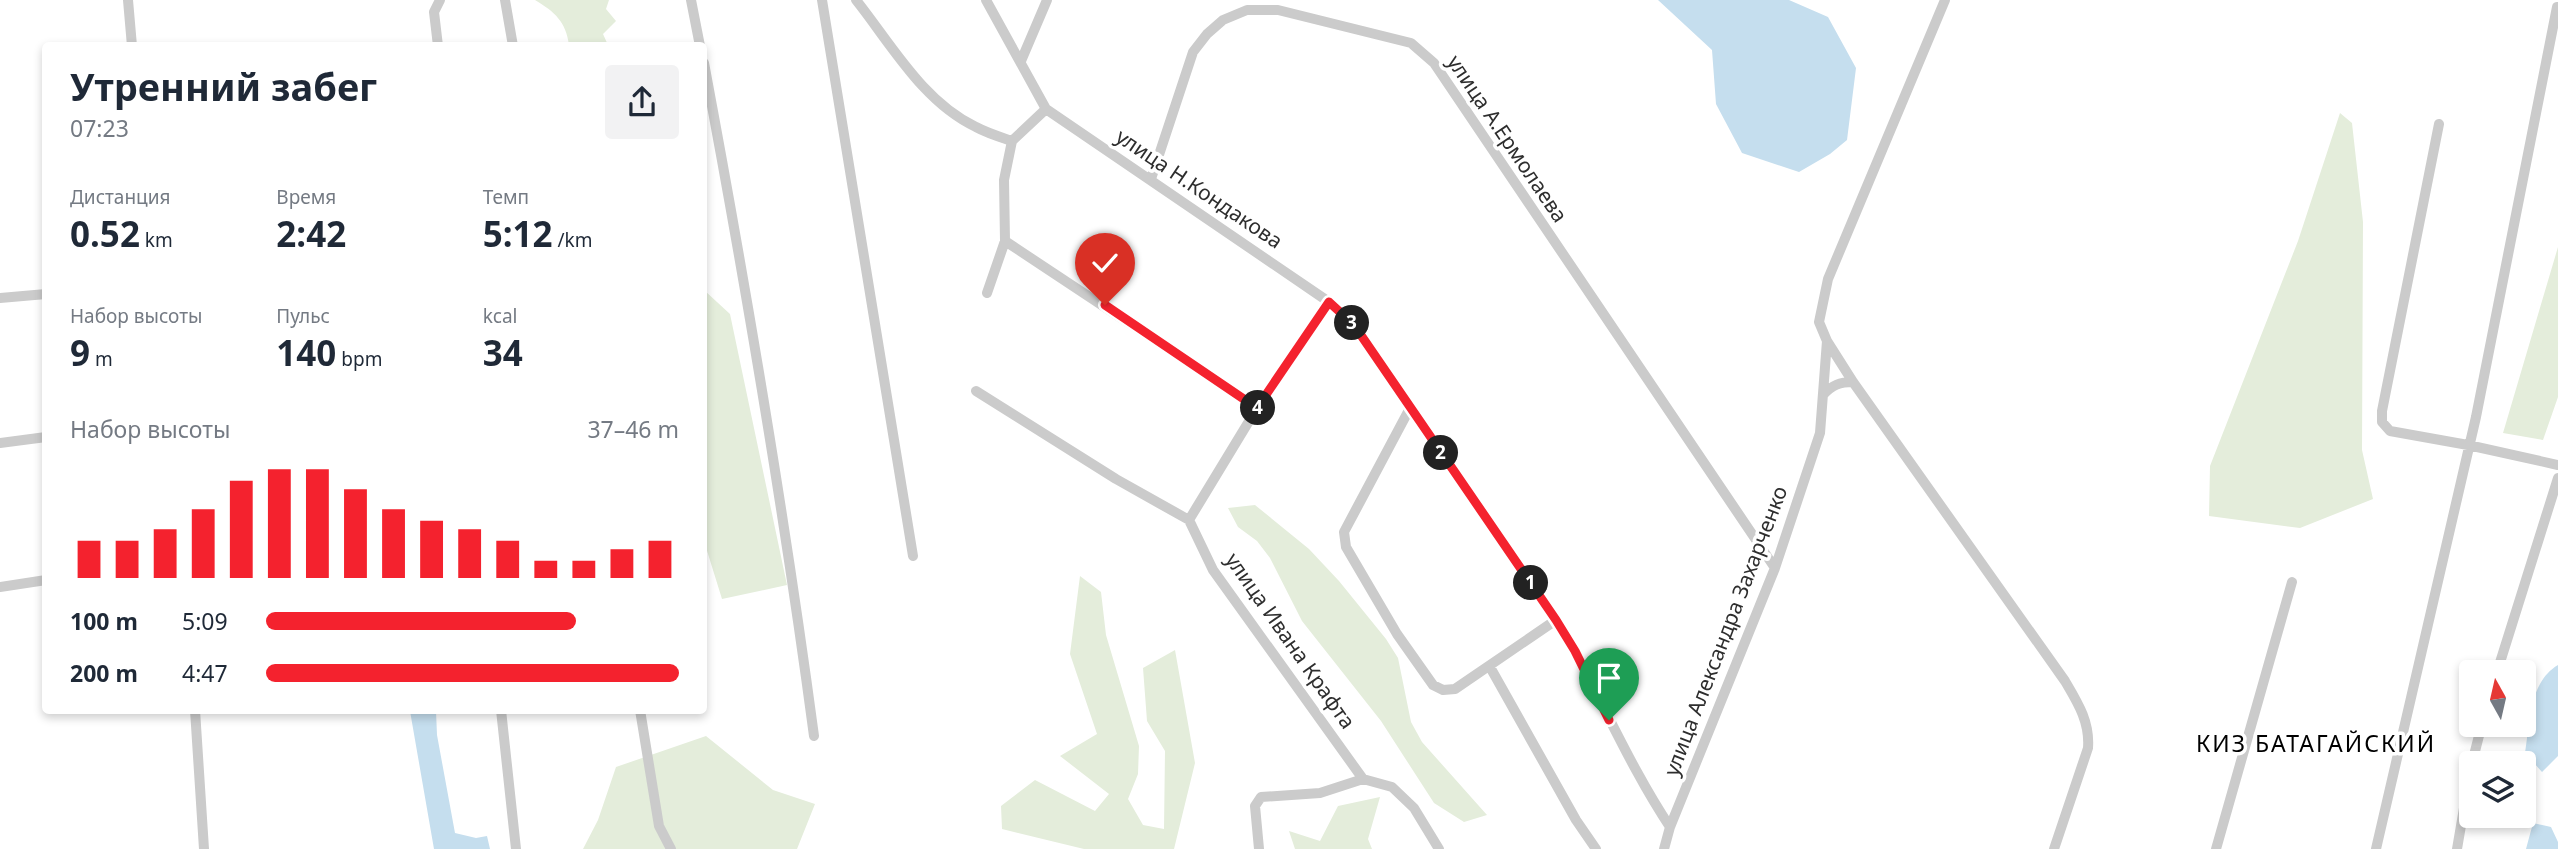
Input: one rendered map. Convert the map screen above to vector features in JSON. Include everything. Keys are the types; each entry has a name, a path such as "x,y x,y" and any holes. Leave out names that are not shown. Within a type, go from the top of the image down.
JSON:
{"street":[{"path":"128,0 132,42"},
{"path":"438,42 434,12 440,0"},
{"path":"505,0 512,42"},
{"path":"691,0 699,42"},
{"path":"822,0 913,556"},
{"path":"856,0 903,64 940,103 974,127 1012,141"},
{"path":"986,0 1046,109 1012,141 1004,180 1005,241 986,293"},
{"path":"1021,61 1047,0"},
{"path":"1945,0 1828,279 1819,322 1827,341 1853,382 2065,681 2082,709 2089,736 2083,764 2054,849"},
{"path":"2376,849 2468,444 2557,7"},
{"name":"улица А.Ермолаева","path":"1152,179 1194,52 1207,34 1223,20 1247,10 1278,10 1412,43 1434,63 1775,568"},
{"path":"707,80 761,383 794,588 814,736"},
{"name":"улица Н.Кондакова","path":"1046,109 1329,302 1354,325 1556,620 1575,651 1644,789 1670,827"},
{"path":"2439,124 2382,422 2390,431 2468,444 2558,465"},
{"path":"1005,241 1257,408"},
{"path":"0,298 42,294"},
{"path":"976,391 1116,479 1189,520 1257,408 1329,302"},
{"name":"улица Александра Захарченко","path":"1664,849 1670,827 1775,568 1820,433 1827,341"},
{"path":"1823,395 1842,382 1853,382"},
{"path":"1410,408 1343,531 1346,547 1397,634 1433,685 1443,690 1455,689 1556,620"},
{"path":"0,443 42,438"},
{"path":"2501,660 2558,478"},
{"name":"улица Ивана Крафта","path":"1189,520 1213,570 1363,779"},
{"path":"0,587 42,581"},
{"path":"2216,849 2292,582"},
{"path":"1490,667 1576,820 1596,849"},
{"path":"195,714 204,849"},
{"path":"501,714 516,849"},
{"path":"641,714 659,825 671,849"},
{"path":"1259,849 1255,806 1261,797 1320,793 1363,779 1392,788 1407,801 1439,849"},
{"path":"2457,849 2461,828"}],"green space":[{"path":"535,0 609,0 606,9 616,21 603,34 607,42 568,42 558,18"},
{"path":"2340,113 2352,123 2363,222 2362,450 2373,499 2300,528 2209,516 2210,466 2298,241"},
{"path":"2558,247 2558,397 2543,440 2503,433"},
{"path":"707,293 730,314 787,585 722,599 707,551"},
{"path":"1255,505 1309,549 1386,639 1398,658 1411,722 1422,742 1487,815 1464,822 1434,803 1381,721 1302,621 1270,558 1257,541 1238,527 1228,508"},
{"path":"1080,576 1101,592 1106,635 1139,746 1138,774 1128,799 1143,825 1164,829 1165,751 1147,721 1143,668 1175,650 1195,763 1174,849 1084,849 1002,829 1001,806 1035,780 1095,811 1109,794 1060,756 1097,734 1070,654"},
{"path":"706,736 773,790 815,804 797,849 583,849 598,820 616,767"},
{"path":"1380,797 1368,839 1372,849 1295,849 1289,831 1320,841 1338,806"}],"water":[{"path":"1658,0 1789,0 1828,17 1856,68 1847,140 1830,154 1799,172 1742,153 1716,104 1712,50"},
{"path":"2558,665 2558,756 2542,772 2536,765 2536,751 2525,751 2527,737 2536,737 2536,692 2548,672"},
{"path":"411,714 436,714 437,735 455,833 476,838 487,836 490,849 434,849"},
{"path":"2536,824 2551,827 2558,842 2558,849 2526,849 2532,828 2536,828"}],"district":[{"name":"КИЗ БАТАГАЙСКИЙ","path":"2316,744"}],"route":[{"path":"1105,305 1257,408 1329,302 1354,325 1556,620 1575,651 1609,720"}]}
